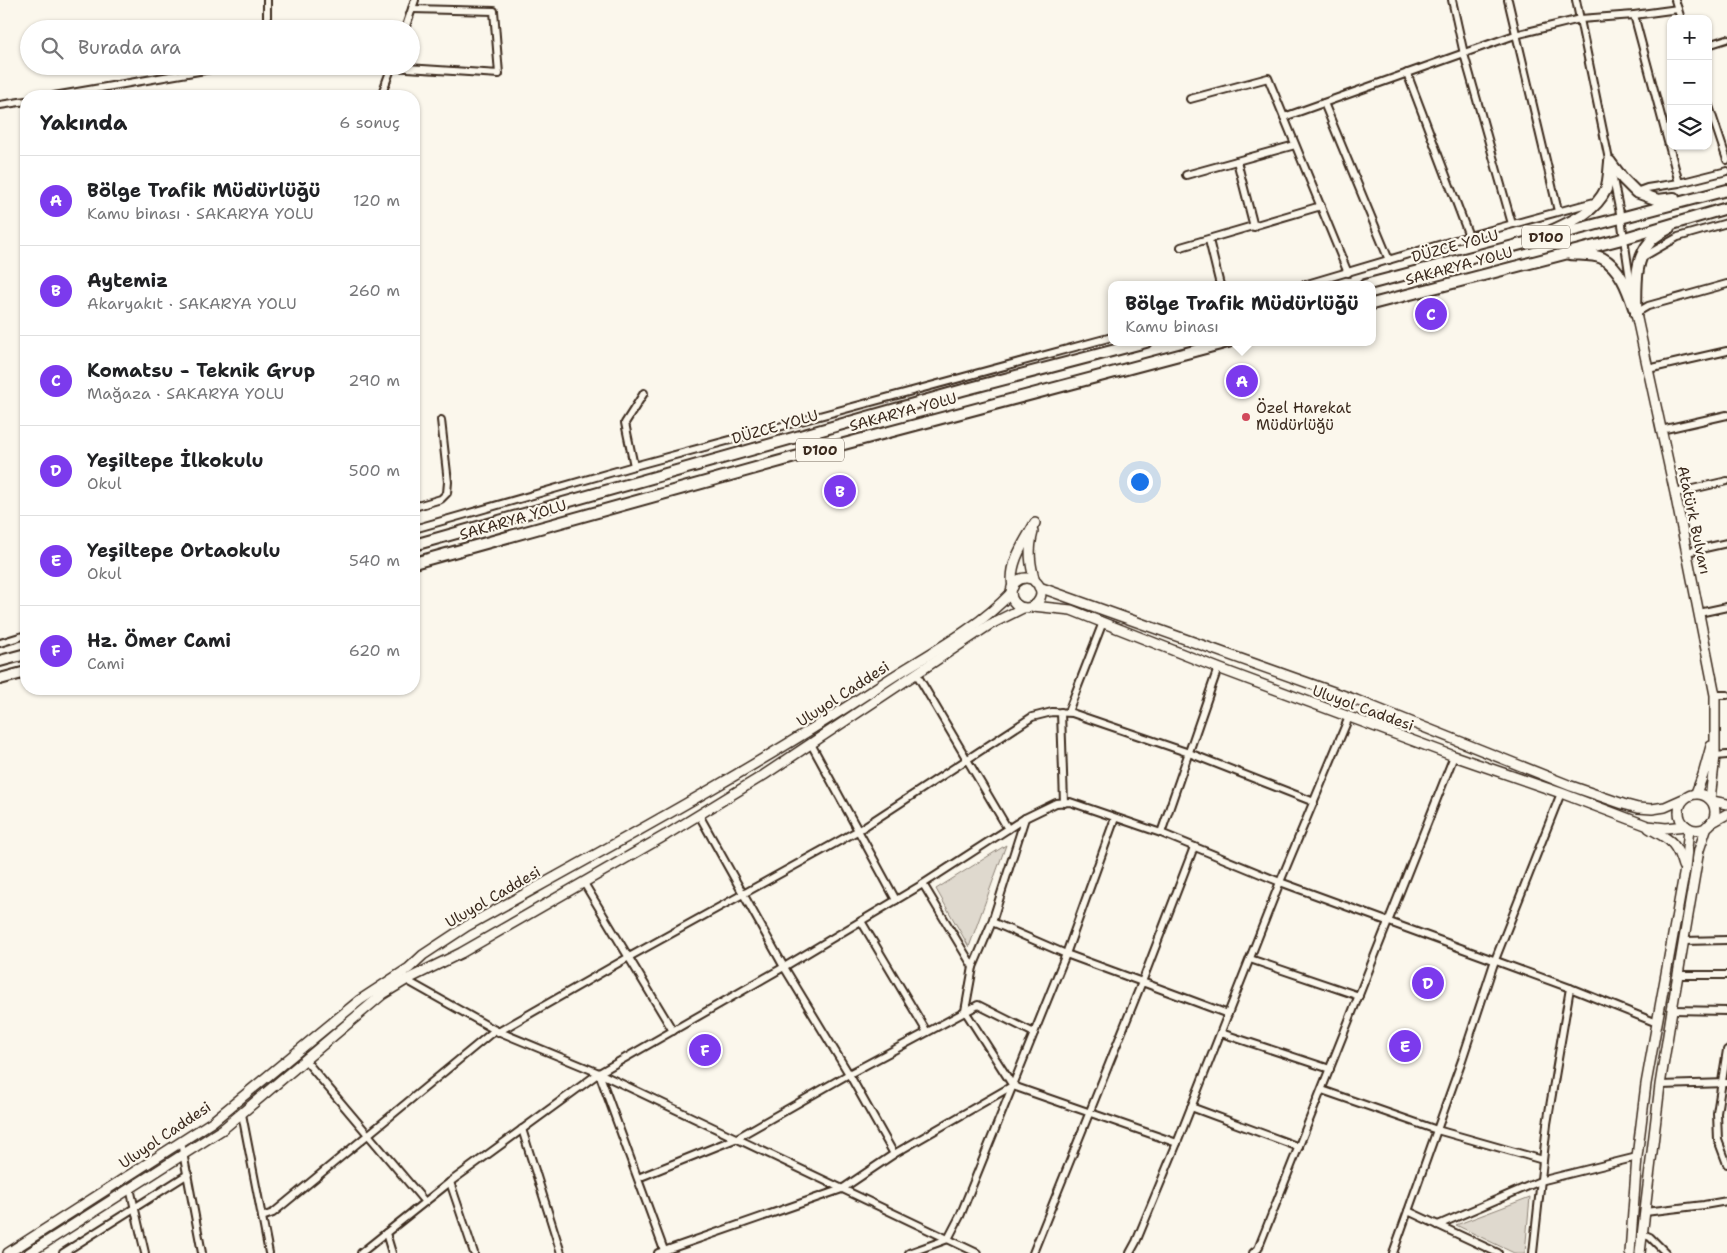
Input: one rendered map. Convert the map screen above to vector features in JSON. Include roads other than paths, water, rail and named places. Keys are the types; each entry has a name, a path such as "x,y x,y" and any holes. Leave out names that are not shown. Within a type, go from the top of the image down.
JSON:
{"highway":[{"path":"1610,162 1636,192 1658,200 1723,191"},
{"path":"1525,243 1572,222 1594,207 1606,187 1610,162"},
{"name":"DÜZCE YOLU","path":"1376,282 1723,191"},
{"name":"SAKARYA YOLU","path":"1376,303 1564,254 1727,208"},
{"path":"1636,314 1637,274 1640,258 1650,240 1676,223"},
{"path":"1564,254 1601,257 1614,267 1628,292 1636,314"},
{"name":"DÜZCE YOLU","path":"420,543 953,393 1131,346"},
{"name":"SAKARYA YOLU","path":"420,561 795,457 1213,346"},
{"path":"0,661 20,656"},
{"path":"0,679 20,674"}],"main road":[{"name":"Atatürk Bulvarı","path":"1636,314 1675,493 1715,695 1714,734"},
{"path":"1036,523 1030,542 1029,560 1037,584 1040,598 1028,607 1016,604 1012,590 1012,570 1021,548 1036,523"},
{"path":"1012,590 1016,582 1023,579 1030,579 1037,584"},
{"name":"Uluyol Caddesi","path":"1037,584 1356,700 1562,782 1623,804 1652,809 1665,807 1684,799"},
{"name":"Uluyol Caddesi","path":"8,1253 212,1122 360,1000 409,968 423,955 468,926 796,740 996,609 1012,590"},
{"name":"Uluyol Caddesi","path":"29,1253 184,1154 242,1114 383,994 406,980 461,953 699,815 811,744 989,625 1028,607 1071,610 1218,668 1648,826 1666,828 1688,827"},
{"path":"1696,793 1714,734"},
{"path":"1640,1253 1660,1085 1699,850 1709,825 1715,816 1711,800 1714,734"},
{"path":"1727,804 1711,800 1696,793 1688,796 1680,804 1679,816 1688,827 1697,830 1727,814"},
{"path":"1638,822 1668,838 1677,848 1683,866 1684,877"},
{"path":"1630,1253 1637,1157 1646,1084 1684,877 1688,827"}],"street":[{"path":"267,0 267,20"},
{"path":"408,20 415,0"},
{"path":"1452,0 1464,54 1512,224"},
{"path":"1508,0 1558,211"},
{"path":"1576,0 1621,218 1636,314 1648,306 1727,284"},
{"path":"1675,0 1680,15"},
{"path":"412,9 494,11 499,74 420,68"},
{"path":"1284,117 1515,35 1580,19 1634,15 1678,9"},
{"path":"1634,15 1678,183"},
{"path":"1712,44 1727,39"},
{"path":"1407,73 1469,236"},
{"path":"89,90 176,75"},
{"path":"383,90 389,75"},
{"path":"1190,99 1268,78 1348,273"},
{"path":"0,106 20,102"},
{"path":"1324,103 1389,260"},
{"path":"1709,105 1727,160"},
{"path":"1186,175 1295,145"},
{"path":"1237,162 1254,227"},
{"path":"1636,192 1727,171"},
{"path":"1319,281 1469,236 1599,200"},
{"path":"1181,248 1321,206"},
{"path":"1640,258 1678,237 1727,223"},
{"path":"1208,240 1219,281"},
{"path":"420,527 634,466 1108,338"},
{"path":"1648,369 1727,351"},
{"path":"634,466 625,423 644,393"},
{"path":"1661,430 1727,415"},
{"path":"420,505 441,499 447,493 448,482 441,420"},
{"path":"1675,493 1727,481"},
{"path":"1687,552 1727,544"},
{"path":"1699,613 1727,607"},
{"path":"1064,803 1065,712 1103,622"},
{"path":"0,643 20,638"},
{"path":"1161,834 1218,668"},
{"path":"916,673 1008,829"},
{"path":"1715,695 1727,695"},
{"path":"262,1217 273,1213 496,1031 859,830 1032,716 1052,712 1065,712 1188,753 1314,802"},
{"path":"1130,1253 1177,1143 1280,882 1349,717"},
{"path":"811,744 896,900"},
{"path":"1714,756 1727,755"},
{"path":"1253,1253 1258,1248 1299,1147 1454,756"},
{"path":"1393,1253 1437,1130 1494,960 1561,793"},
{"path":"361,1253 450,1182 598,1073 784,967 923,884 1025,818 1056,803 1070,802 1161,834 1280,882 1570,988 1657,1023"},
{"path":"699,815 784,967 850,1074 894,1154"},
{"path":"1025,818 992,922 973,967 964,1011 1013,1086 1177,1143"},
{"path":"909,1253 948,1239 960,1216 1066,954 1116,818"},
{"path":"1033,1253 1194,847"},
{"path":"584,883 673,1031"},
{"path":"923,884 973,967"},
{"path":"861,921 927,1032"},
{"path":"992,922 1066,954 1228,1014"},
{"path":"1684,941 1727,940"},
{"path":"1250,959 1359,996"},
{"path":"1679,975 1727,975"},
{"path":"388,981 406,980 496,1031 598,1073 977,1253"},
{"path":"1533,1253 1542,1160 1570,988"},
{"path":"638,1178 735,1139 964,1011 978,1005 1034,1033"},
{"path":"1672,1010 1727,1011"},
{"path":"1221,1033 1330,1070"},
{"path":"1726,1160 1718,1140 1717,1113 1724,1083 1727,1050"},
{"path":"306,1060 425,1202"},
{"path":"598,1073 638,1178 663,1252 842,1189 894,1154 1013,1086"},
{"path":"1660,1085 1724,1083"},
{"path":"1322,1090 1437,1130 1542,1160"},
{"path":"1191,1107 1299,1147"},
{"path":"242,1114 269,1253"},
{"path":"522,1129 561,1253"},
{"path":"181,1142 202,1253"},
{"path":"1438,1225 1540,1181 1637,1157"},
{"path":"63,1253 188,1174"},
{"path":"450,1182 474,1253"},
{"path":"130,1188 136,1207 145,1253"},
{"path":"1645,1212 1727,1201"},
{"path":"1408,1211 1498,1253"},
{"path":"386,1233 392,1253"},
{"path":"1642,1234 1650,1237 1666,1253"},
{"path":"1136,1242 1136,1253"}],"place":[{"name":"Komatsu - Teknik Grup","path":"1431,314"},
{"name":"Bölge Trafik Müdürlüğü","path":"1242,381"},
{"name":"Özel Harekat Müdürlüğü","path":"1246,417"},
{"name":"Aytemiz","path":"840,491"},
{"name":"Yeşiltepe İlkokulu","path":"1428,983"},
{"name":"Yeşiltepe Ortaokulu","path":"1405,1046"},
{"name":"Hz. Ömer Cami","path":"705,1050"}]}
